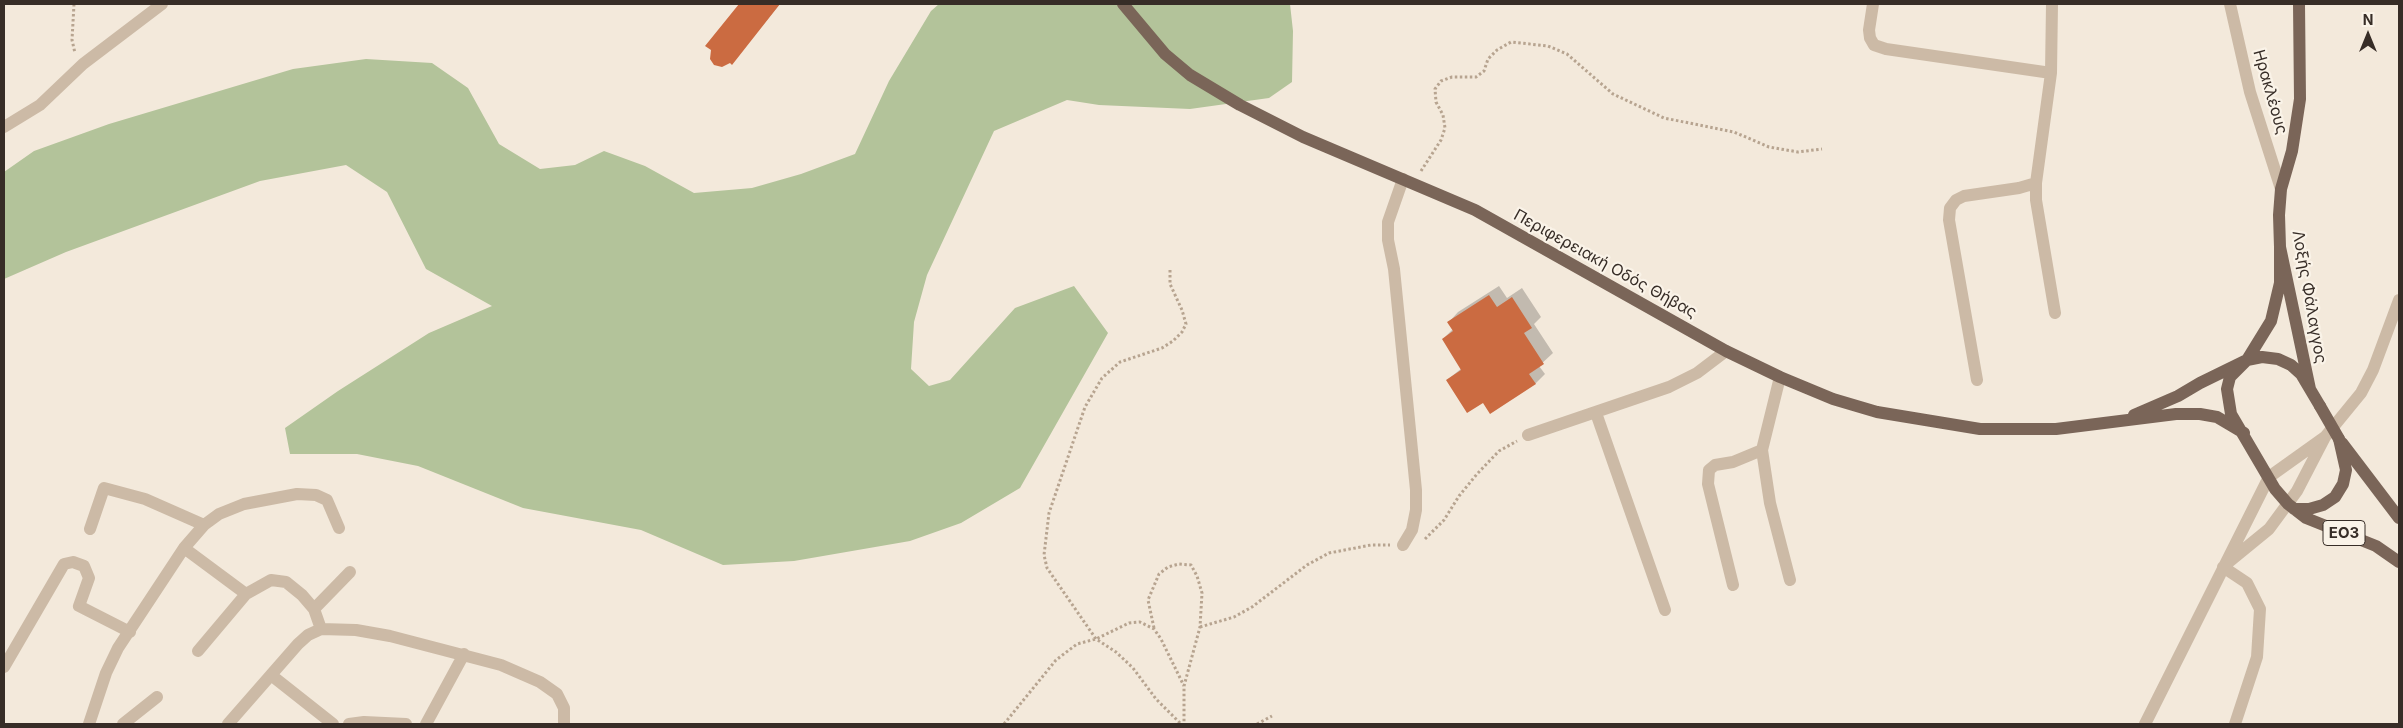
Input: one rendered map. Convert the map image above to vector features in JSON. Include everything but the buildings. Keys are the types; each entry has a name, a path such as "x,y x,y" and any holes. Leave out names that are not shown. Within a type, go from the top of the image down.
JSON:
{"main road":[{"name":"Περιφερειακή Οδός Θήβας","path":"1123,4 1165,54 1190,75 1240,105 1303,137 1475,210 1726,351 1780,377 1833,399 1877,412 1980,429 2056,429 2200,414 2217,417 2244,433"},
{"name":"Λοξής Φάλαγγος","path":"2299,4 2300,99 2292,151 2281,189 2279,215 2280,247 2310,389"},
{"name":"ΕΟ3","path":"2280,247 2280,283 2271,321 2247,360 2230,377 2227,389 2232,414 2275,489 2291,506 2306,518 2376,546 2397,559"},
{"name":"ΕΟ3","path":"2247,360 2262,357 2278,359 2291,365 2301,374 2339,439 2399,518"},
{"name":"Περιφερειακή Οδός Θήβας","path":"2118,422 2178,396 2247,360"},
{"name":"ΕΟ3","path":"2291,506 2309,509 2323,505 2335,496 2343,484 2346,470 2339,439"}],"street":[{"path":"4,127 40,105 83,64 162,4"},
{"path":"1874,4 1869,30 1870,38 1874,45 1886,50 2051,73"},
{"path":"2052,4 2051,73 2036,183 2036,200 2055,313"},
{"name":"Ηρακλέους","path":"2230,4 2250,92 2281,189"},
{"path":"1403,179 1388,222 1388,240 1394,269 1416,490 1416,510 1412,530 1403,546"},
{"path":"1977,380 1949,220 1950,208 1956,200 1964,196 2019,188 2036,183"},
{"path":"2223,566 2269,529 2291,506 2325,437 2365,386 2373,370 2399,300"},
{"path":"1528,435 1669,387 1698,372 1726,351"},
{"path":"1780,377 1762,450 1770,502 1790,580"},
{"path":"1596,413 1665,610"},
{"path":"2145,724 2269,477 2325,437"},
{"path":"1733,585 1708,484 1709,470 1715,465 1733,462 1762,450"},
{"path":"90,529 104,488 145,499 204,525"},
{"path":"89,724 106,674 118,648 184,548 204,525 219,514 244,504 297,494 316,495 327,500 339,528"},
{"path":"184,548 246,594"},
{"path":"4,667 64,564 73,562 84,566 89,578 79,606 130,632"},
{"path":"2223,566 2247,583 2260,609 2258,657 2235,724"},
{"path":"314,609 350,572"},
{"path":"198,651 246,594 271,580 286,582 302,595 314,609 321,628"},
{"path":"228,724 298,644 321,628 356,630 390,636 501,665 540,682 557,694 564,708 564,724"},
{"path":"426,724 464,654"},
{"path":"271,675 333,724"},
{"path":"123,724 157,697"},
{"path":"349,724 364,722 406,724"}],"path":[{"path":"74,4 72,40 76,55 83,64"},
{"path":"1415,184 1441,140 1445,128 1443,115 1436,102 1435,89 1441,81 1452,77 1476,77 1484,71 1488,59 1497,50 1512,42 1548,46 1567,54 1589,71 1613,94 1664,118 1734,132 1769,147 1798,152 1822,149"},
{"path":"1170,270 1170,284 1186,324 1182,332 1162,348 1120,362 1102,378 1085,407 1049,513 1044,555 1047,568 1096,639 1116,652 1133,668 1156,699 1183,724"},
{"path":"1200,627 1234,617 1252,608 1307,564 1329,553 1371,545 1403,546 1421,542 1434,532 1459,496 1499,451 1528,435"},
{"path":"1183,724 1184,686 1200,627 1202,593 1198,576 1191,565 1179,564 1168,566 1159,574 1148,600 1154,629 1184,686"},
{"path":"1004,724 1056,660 1077,644 1096,639 1129,623 1140,622 1154,629"},
{"path":"1257,724 1272,716"}],"green space":[{"path":"939,4 1290,4 1293,31 1292,82 1269,98 1190,109 1099,105 1067,100 994,131 927,275 914,322 911,369 929,386 950,380 1015,308 1074,286 1108,333 1020,488 961,523 910,541 794,561 723,565 641,530 523,508 418,466 357,454 290,454 285,428 338,391 429,333 492,306 426,269 387,192 346,165 260,181 66,252 4,279 4,172 34,151 109,124 293,69 366,59 432,63 468,88 499,144 540,169 575,165 604,151 645,166 694,193 752,188 801,174 855,154 889,81 931,11"}]}
